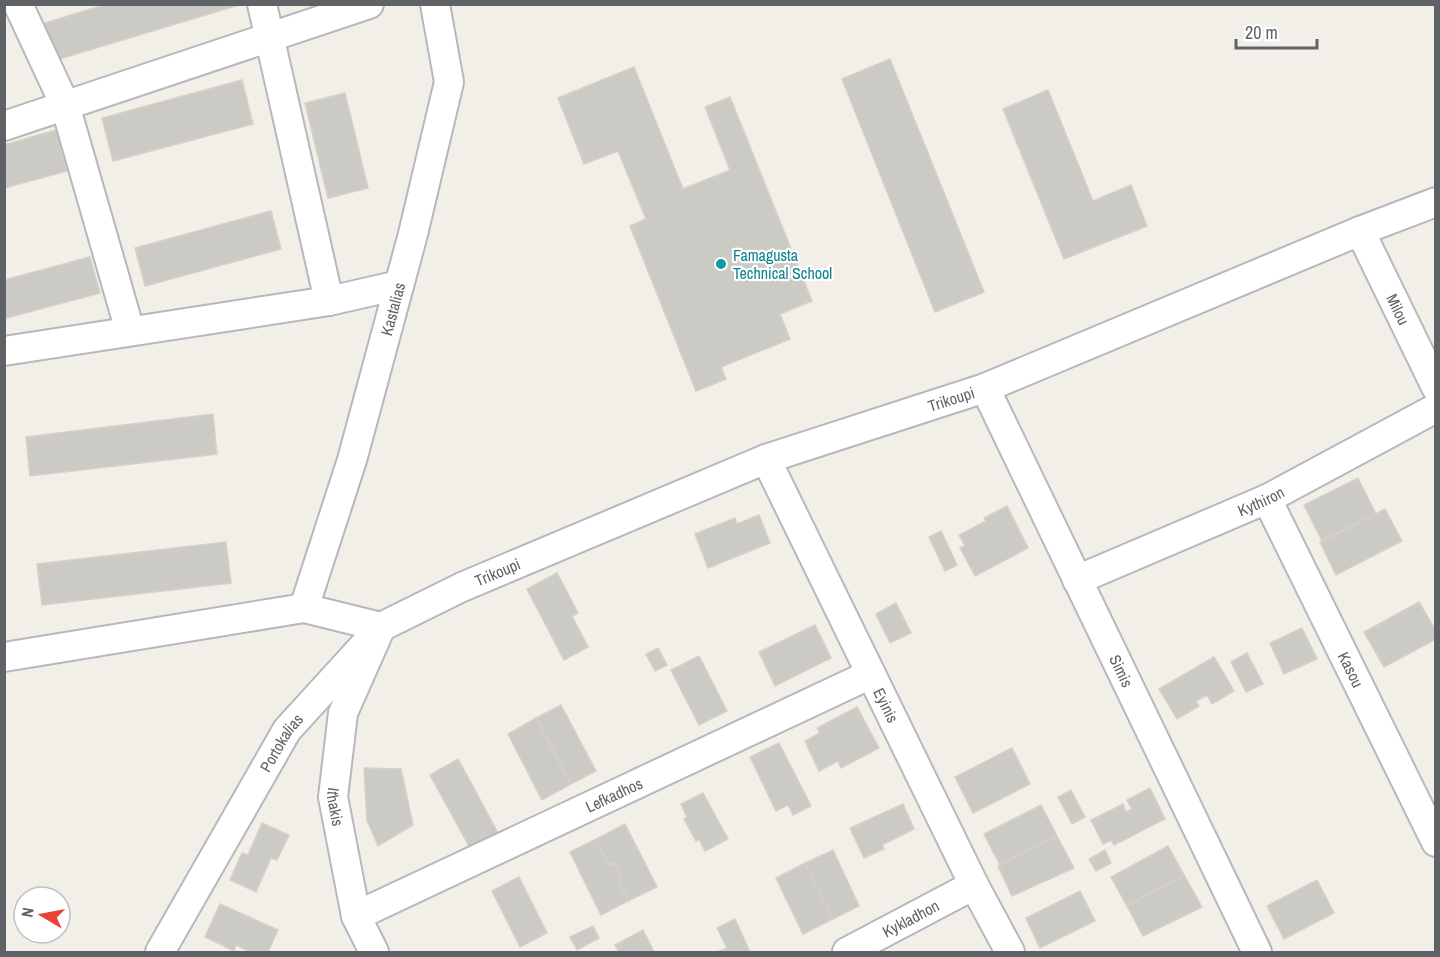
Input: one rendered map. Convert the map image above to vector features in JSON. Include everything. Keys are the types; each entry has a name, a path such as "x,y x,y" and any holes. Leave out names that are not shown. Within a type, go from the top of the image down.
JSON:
{"street":[{"path":"18,4 65,105 130,332"},
{"path":"262,4 329,301"},
{"path":"4,126 369,4"},
{"name":"Kastalias","path":"304,608 352,460 413,234 449,82 435,4"},
{"name":"Trikoupi","path":"462,587 766,459 985,388 1360,231 1436,202"},
{"name":"Milou","path":"1360,231 1436,387"},
{"path":"4,351 329,301 399,285"},
{"name":"Simis","path":"985,388 1257,952"},
{"name":"Kythiron","path":"1077,580 1267,499 1436,408"},
{"name":"Eyinis","path":"766,459 974,885 1010,952"},
{"name":"Kasou","path":"1267,499 1436,842"},
{"name":"Portokalias","path":"160,952 287,730 381,627 462,587"},
{"path":"4,657 304,608 381,627"},
{"name":"Ithakis","path":"374,952 356,916 333,797 344,713 381,627"},
{"name":"Lefkadhos","path":"356,916 871,674"},
{"name":"Kykladhon","path":"847,952 974,885"}],"building":[{"path":"107,4 239,5 56,60 45,23"},
{"path":"890,59 984,292 935,312 842,79"},
{"name":"Famagusta Technical School","path":"634,67 683,189 730,170 705,107 730,97 812,301 780,314 790,339 721,367 726,379 696,391 630,226 646,219 618,151 584,164 558,98"},
{"path":"242,80 253,124 113,161 102,118"},
{"path":"1048,90 1093,201 1131,185 1147,226 1064,259 1003,109"},
{"path":"345,93 368,188 328,198 305,103"},
{"path":"56,130 67,171 4,188 4,145"},
{"path":"271,211 281,249 145,286 135,248"},
{"path":"90,257 100,293 6,318 4,280"},
{"path":"213,414 217,454 30,476 26,437"},
{"path":"1358,478 1376,514 1322,541 1304,505"},
{"path":"1007,506 1028,548 975,576 960,548 965,546 959,535 986,521 984,518"},
{"path":"1385,509 1402,541 1336,575 1320,542"},
{"path":"759,515 770,543 708,568 695,534 735,518 737,524"},
{"path":"941,531 957,565 945,571 929,537"},
{"path":"226,542 231,583 42,605 37,564"},
{"path":"557,573 578,613 572,616 588,647 564,660 527,589"},
{"path":"1419,602 1436,631 1436,639 1384,667 1364,632"},
{"path":"896,603 911,633 890,643 876,614"},
{"path":"815,625 831,658 775,686 759,652"},
{"path":"1302,628 1317,659 1284,674 1270,643"},
{"path":"658,648 667,665 655,671 646,654"},
{"path":"1247,653 1263,684 1246,692 1231,662"},
{"path":"699,656 727,711 699,725 671,670"},
{"path":"1214,657 1234,691 1212,704 1207,695 1196,701 1199,706 1177,719 1159,689"},
{"path":"561,705 596,771 571,784 536,718"},
{"path":"857,707 879,748 841,768 838,761 819,771 805,741 820,733 817,728"},
{"path":"536,718 571,784 542,800 508,734"},
{"path":"779,743 811,806 793,815 788,805 776,811 750,757"},
{"path":"1012,748 1030,784 973,813 955,777"},
{"path":"458,759 498,833 470,848 430,775"},
{"path":"364,768 401,769 413,825 378,846 367,820"},
{"path":"1150,788 1165,819 1114,845 1111,840 1103,844 1091,820 1123,804 1126,812 1132,809 1127,800"},
{"path":"1071,790 1085,817 1072,824 1058,797"},
{"path":"703,793 728,839 705,851 699,839 696,841 684,819 687,817 681,804"},
{"path":"903,804 914,829 882,845 884,849 864,858 850,828"},
{"path":"1041,805 1057,836 1000,865 984,834"},
{"path":"262,823 289,835 277,860 271,858 256,892 230,880 242,853 248,855"},
{"path":"625,824 657,887 628,901 618,879 622,877 615,863 609,865 596,839"},
{"path":"1057,836 1074,868 1012,896 998,866"},
{"path":"596,839 609,865 615,863 622,877 618,879 628,901 601,915 570,852"},
{"path":"1168,846 1184,875 1127,906 1111,877"},
{"path":"833,850 859,906 833,919 805,863"},
{"path":"1105,850 1111,863 1096,871 1089,859"},
{"path":"805,863 833,919 803,934 776,878"},
{"path":"1184,875 1202,907 1143,936 1127,906"},
{"path":"519,877 547,933 520,947 492,891"},
{"path":"1317,880 1334,913 1284,939 1267,906"},
{"path":"1080,891 1095,921 1040,948 1026,918"},
{"path":"220,904 278,930 268,952 249,952 236,945 234,951 205,937"},
{"path":"735,919 750,952 717,952 727,948 717,928"},
{"path":"593,926 599,938 577,950 570,937"},
{"path":"643,930 654,952 619,952 615,945"}],"place":[{"name":"Famagusta Technical School","path":"721,264"}]}
